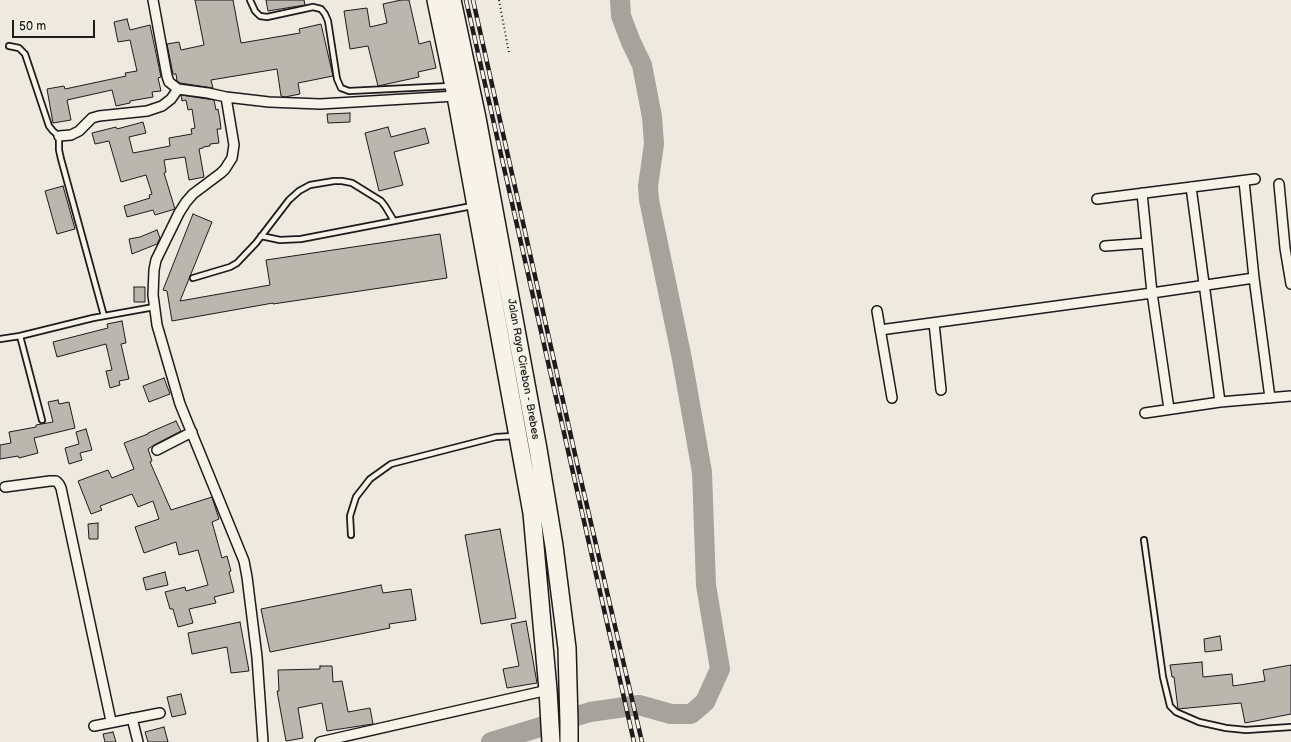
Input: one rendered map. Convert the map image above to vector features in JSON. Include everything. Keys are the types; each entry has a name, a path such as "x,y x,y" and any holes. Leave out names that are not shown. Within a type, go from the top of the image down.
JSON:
{"highway":[{"name":"Jalan Raya Cirebon - Brebes","path":"436,0 455,91 476,205 559,580 567,648 569,742"},
{"name":"Jalan Raya Cirebon - Brebes","path":"452,0 477,118 526,434 548,693 550,734"}],"street":[{"path":"153,0 162,56 167,76 169,82 178,89 269,102 320,104 455,91"},
{"path":"59,136 71,135 79,131 92,118 147,111 162,106 171,99 178,89"},
{"path":"226,97 234,144 232,158 225,169 189,198 172,227 155,264 153,295 158,325 180,404 244,561 257,657 263,742"},
{"path":"1097,199 1255,179"},
{"path":"1244,181 1254,278 1270,398"},
{"path":"1279,184 1285,248 1291,284"},
{"path":"1191,187 1220,402"},
{"path":"1142,193 1152,293 1169,409"},
{"path":"1105,246 1147,242"},
{"path":"880,330 1254,278"},
{"path":"877,311 892,398"},
{"path":"934,323 941,390"},
{"path":"1145,413 1220,402 1291,396"},
{"path":"156,450 192,432"},
{"path":"6,487 50,481 56,482 61,488 111,721"},
{"path":"320,742 379,728 548,693"},
{"path":"94,726 111,721 160,712"},
{"path":"132,718 138,742"}],"lane":[{"path":"250,0 255,11 260,16 267,17 313,7 321,9 328,21 337,79 341,88 349,91 455,91"},
{"path":"9,46 20,48 25,54 49,126 53,132 59,136 60,154 104,316"},
{"path":"193,278 230,267 237,263 262,236 282,208 299,190 310,185 326,182 347,182 365,190 385,206 394,221"},
{"path":"262,236 280,240 300,239 476,205"},
{"path":"0,339 20,336 104,316 154,307"},
{"path":"20,336 42,420"},
{"path":"351,535 350,516 356,496 370,479 391,464 496,437 526,434"},
{"path":"1144,540 1163,677 1170,706 1176,712 1199,722 1226,728 1246,730 1291,728"}],"path":[{"path":"498,0 509,53"}],"building":[{"path":"195,0 233,0 241,43 300,33 299,29 321,24 333,76 298,83 300,94 285,97 281,96 277,69 211,80 213,88 180,83 177,81 176,74 173,74 167,44 179,42 181,50 204,45"},
{"path":"266,0 304,0 305,5 268,11"},
{"path":"401,0 409,0 419,44 430,41 436,68 418,72 419,77 378,86 368,46 350,49 344,11 367,8 370,27 387,23 383,4"},
{"path":"127,19 130,30 150,25 161,77 158,78 161,91 152,92 153,97 130,101 130,103 116,106 112,90 67,100 71,120 53,123 47,89 64,86 65,89 126,76 125,73 137,71 130,40 118,42 114,22"},
{"path":"181,95 214,100 216,110 218,109 221,129 217,129 219,143 210,144 210,146 199,149 204,177 189,180 185,157 164,160 166,172 164,173 175,209 155,215 153,210 127,217 124,206 150,198 149,195 152,194 146,175 121,182 109,141 95,144 92,133 116,127 117,129 143,122 146,133 129,137 133,153 170,146 169,138 192,134 191,129 195,128 192,109 188,110 186,100 182,101"},
{"path":"350,113 350,122 328,123 327,114"},
{"path":"388,127 391,137 425,128 429,143 394,152 403,185 379,191 365,133"},
{"path":"63,186 75,229 57,234 45,191"},
{"path":"193,214 212,222 180,301 270,285 266,260 440,234 447,278 273,303 172,321 167,291 163,290"},
{"path":"157,230 160,238 157,244 132,254 129,239 140,237"},
{"path":"134,287 145,287 145,302 134,302"},
{"path":"122,321 126,343 121,344 129,379 119,381 120,385 110,388 106,371 112,370 106,344 57,357 53,342 108,328 107,324"},
{"path":"164,378 170,394 149,402 143,386"},
{"path":"58,400 59,404 69,402 75,428 34,438 38,453 19,458 18,456 0,459 0,445 11,443 9,432 53,422 48,402"},
{"path":"176,421 181,431 148,449 152,461 150,462 171,510 212,497 219,519 212,522 222,558 227,556 234,592 214,597 216,603 189,609 193,623 178,627 173,609 170,609 165,592 185,587 186,591 208,585 198,550 179,555 176,542 144,553 135,527 159,519 153,501 138,507 132,494 100,506 102,510 91,514 78,481 108,470 112,478 134,469 124,443"},
{"path":"86,429 92,450 80,453 82,460 69,464 65,448 79,444 76,432"},
{"path":"98,523 98,539 89,539 88,524"},
{"path":"500,529 516,618 481,624 465,535"},
{"path":"165,572 168,585 146,590 143,578"},
{"path":"381,585 383,593 411,589 416,620 389,624 390,628 270,652 261,609"},
{"path":"526,621 537,683 507,688 503,669 519,666 511,624"},
{"path":"240,622 249,671 231,673 227,647 192,654 188,633"},
{"path":"1220,636 1222,650 1205,652 1204,639"},
{"path":"1202,662 1203,677 1232,674 1233,686 1265,681 1263,670 1291,665 1291,714 1245,723 1241,703 1178,709 1174,677 1172,677 1170,665"},
{"path":"320,666 332,666 333,682 342,681 348,712 370,708 373,724 327,731 322,703 298,708 303,738 286,741 277,691 279,691 278,670 320,669"},
{"path":"181,694 186,714 172,717 167,697"},
{"path":"164,727 168,742 148,742 145,732"},
{"path":"113,732 116,742 105,742 103,734"}],"waterway":[{"path":"491,742 590,712 639,705 671,714 691,714 705,702 720,669 706,585 702,472 682,359 649,200 648,186 654,144 652,117 642,65 621,16 620,0"}],"railway":[{"path":"466,0 634,742"},
{"path":"473,0 577,463 642,742"}]}
